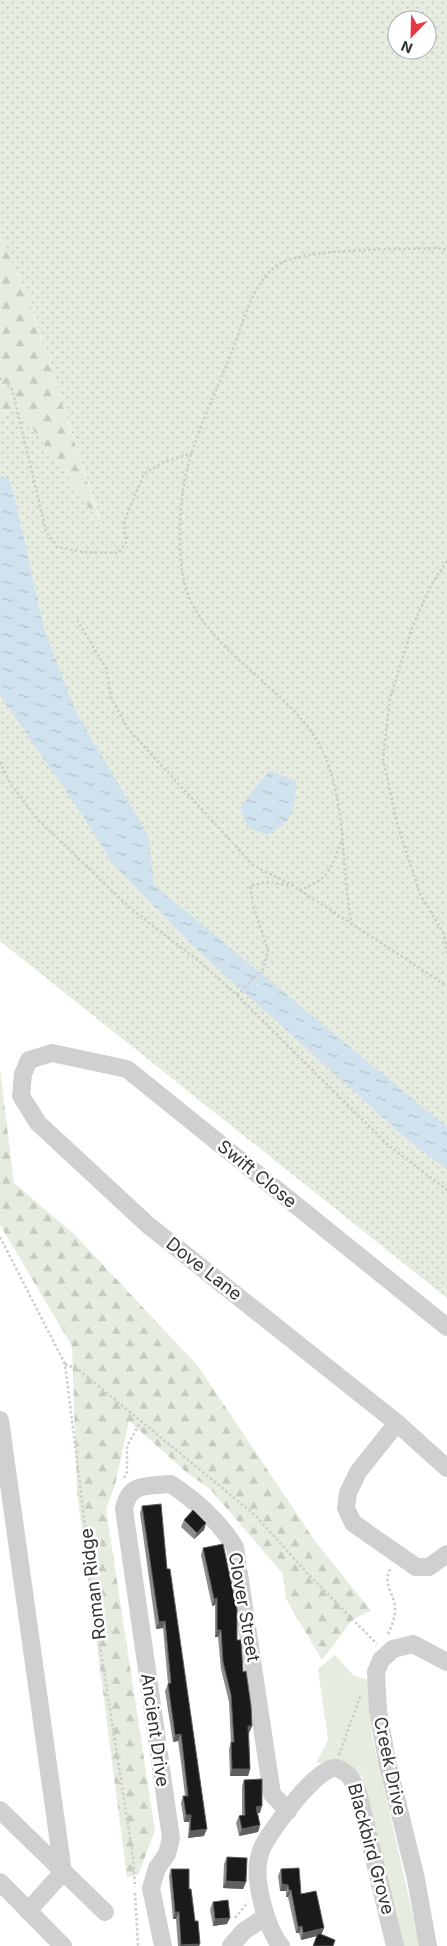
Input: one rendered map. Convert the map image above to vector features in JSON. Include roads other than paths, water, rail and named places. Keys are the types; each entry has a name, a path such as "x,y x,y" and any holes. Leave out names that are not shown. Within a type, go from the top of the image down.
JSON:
{"street":[{"name":"Swift Close","path":"52,1053 127,1069 447,1327"},
{"name":"Dove Lane","path":"52,1053 28,1060 23,1074 21,1096 38,1123 148,1225 397,1423 447,1468"},
{"path":"0,1420 63,1872 28,1911"},
{"path":"397,1423 358,1472 348,1493 346,1508 353,1523 416,1567 429,1567 447,1554"},
{"name":"Clover Street","path":"124,1509 126,1497 137,1487 171,1484 198,1503 225,1531 235,1547 272,1794 288,1811"},
{"name":"Ancient Drive","path":"124,1509 171,1838 167,1854 157,1868 152,1888 163,1946"},
{"name":"Creek Drive","path":"428,1946 416,1879 387,1761 378,1711 376,1672 381,1660 393,1649 412,1644 447,1662"},
{"name":"Blackbird Grove","path":"265,1917 258,1864 261,1849 288,1811 314,1780 327,1769 336,1768 351,1776 358,1792 395,1946"},
{"path":"0,1810 105,1912"},
{"path":"0,1882 63,1946"},
{"path":"231,1946 244,1931 265,1917 282,1946"}],"water":[{"path":"0,476 9,479 15,499 44,629 75,710 148,835 154,885 447,1127 447,1169 410,1142 191,944 112,863 83,816 0,695"},
{"path":"269,771 296,781 294,807 288,820 267,835 247,827 240,807"}]}
